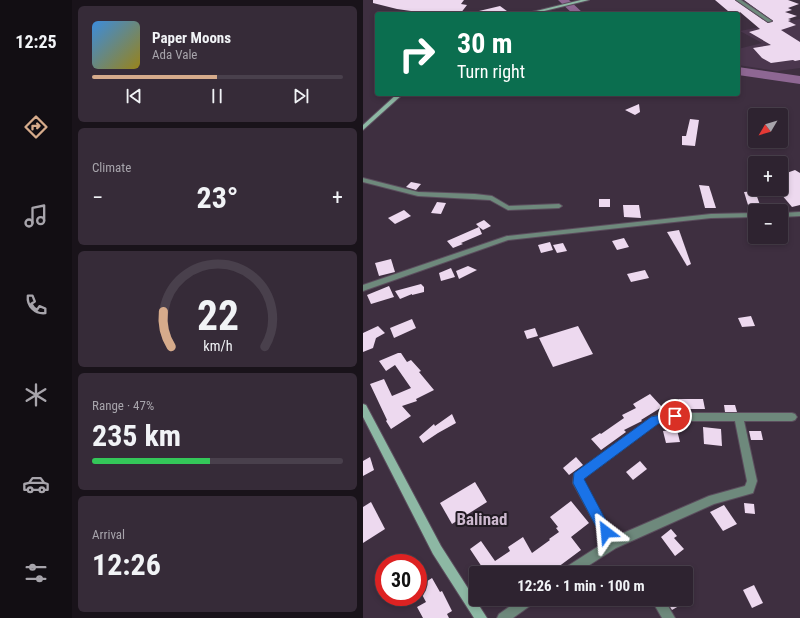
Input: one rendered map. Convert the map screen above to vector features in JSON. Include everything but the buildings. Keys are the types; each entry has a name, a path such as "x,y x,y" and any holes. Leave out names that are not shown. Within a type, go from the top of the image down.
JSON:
{"main road":[{"path":"535,12 587,0"},
{"path":"363,128 399,96"},
{"path":"363,408 437,550 481,618"}],"street":[{"path":"738,0 770,20"},
{"path":"363,180 418,194 492,198 507,208 559,206"},
{"path":"788,215 800,214"},
{"path":"363,288 507,238 703,217 748,215"},
{"path":"612,544 579,483 578,477 655,420 675,416 792,417"},
{"path":"578,566 612,544 713,499 749,490 752,481 739,417"},
{"path":"503,618 520,606"},
{"path":"661,606 669,618"}],"shaded area":[{"path":"800,19 800,68 777,71 740,65 740,48 762,43 740,31"}],"waterway":[{"path":"563,0 577,12"},
{"path":"740,71 800,80"}],"district":[{"name":"Balinad","path":"482,519"}],"route":[{"path":"606,532 579,483 578,477 655,420 675,416"}]}
